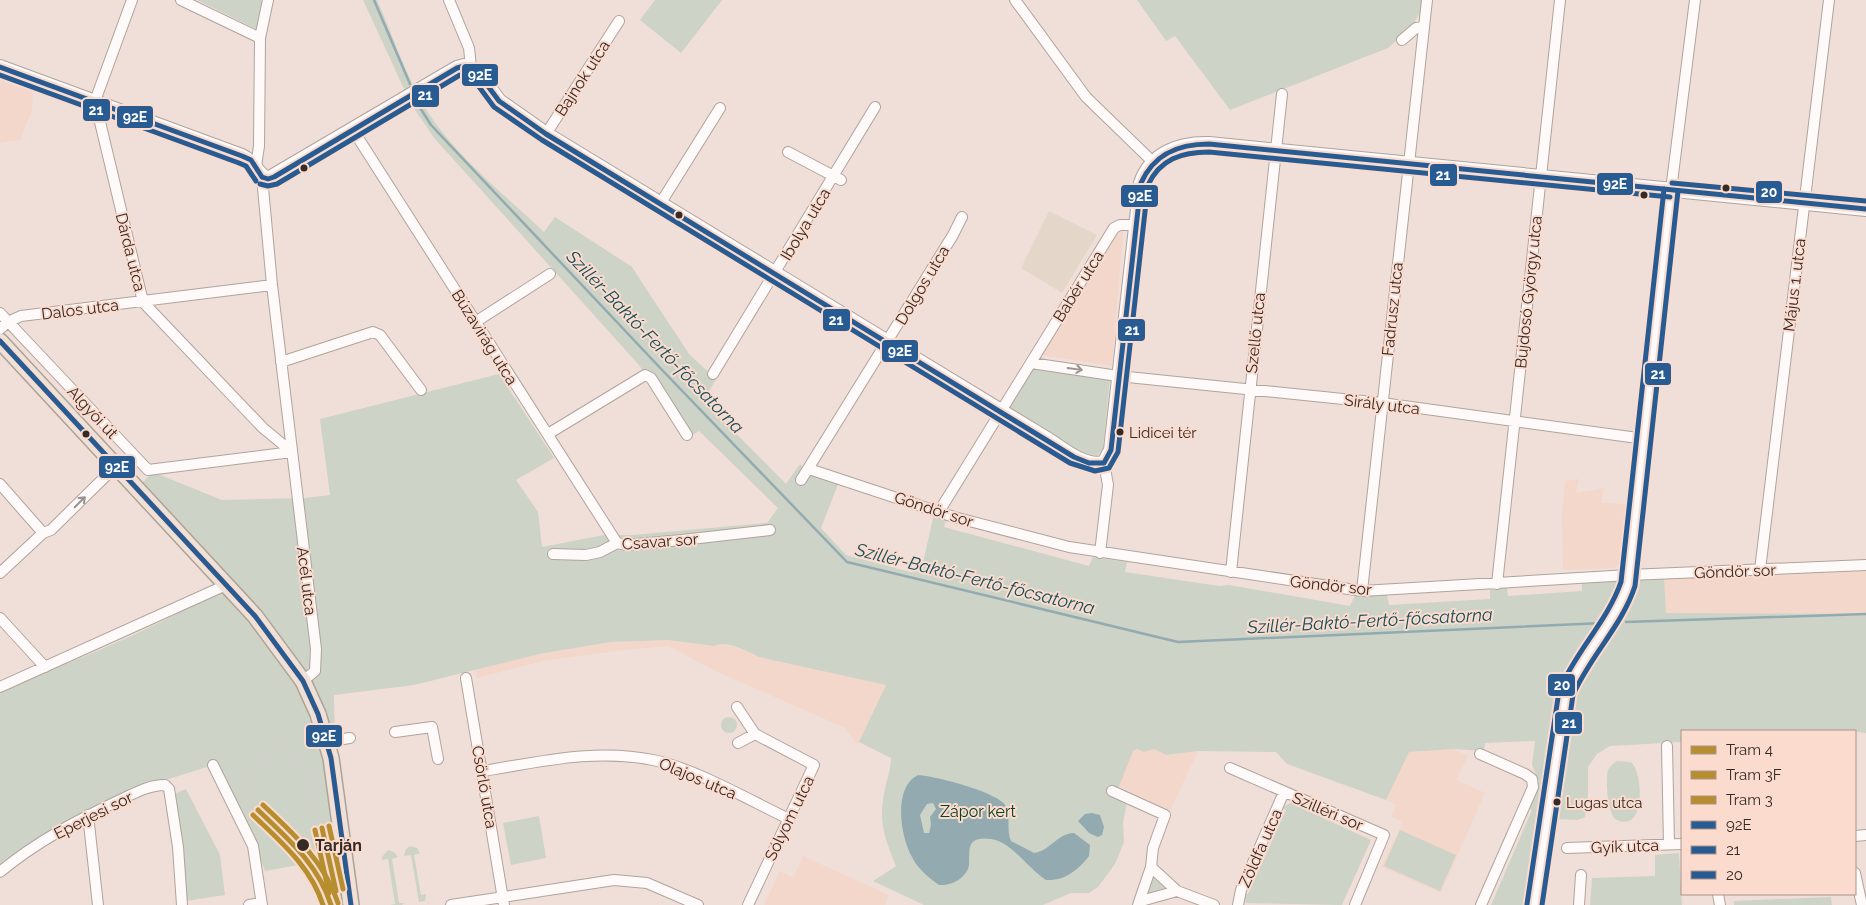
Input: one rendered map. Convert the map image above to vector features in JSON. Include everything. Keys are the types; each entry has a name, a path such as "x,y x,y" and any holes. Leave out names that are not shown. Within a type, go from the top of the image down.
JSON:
{"main road":[{"name":"Algyői út","path":"0,341 226,585 278,644 306,688 324,732 332,766 351,905"}],"street":[{"path":"95,101 132,0"},
{"path":"181,0 260,38"},
{"name":"Acél utca","path":"268,0 260,38 259,172 316,649 315,670 306,688"},
{"path":"449,0 469,48 471,67"},
{"path":"1015,0 1086,97 1153,162"},
{"name":"Fadrusz utca","path":"1362,591 1407,165 1427,0"},
{"name":"Bujdosó György utca","path":"1497,584 1560,0"},
{"path":"1534,905 1564,708 1574,672 1619,609 1629,575 1671,190 1695,0"},
{"name":"Május 1. utca","path":"1760,570 1829,0"},
{"name":"Bajnok utca","path":"546,134 619,21"},
{"path":"1402,40 1416,28 1424,27"},
{"path":"0,66 242,156 251,160 259,172 268,179 457,68 471,67 476,70 499,101 546,134 1084,462 1095,465 1104,463"},
{"name":"Szellő utca","path":"1231,572 1249,389 1282,94"},
{"name":"Dárda utca","path":"95,101 143,302 263,428 292,452"},
{"name":"Ibolya utca","path":"713,374 837,178 875,107"},
{"path":"660,204 720,108"},
{"name":"Búzavirág utca","path":"353,130 477,321 504,369 617,543"},
{"path":"1100,553 1108,484 1104,463 1111,450 1141,183 1153,162 1176,148 1193,144 1866,209"},
{"name":"Ibolya utca","path":"788,152 837,178"},
{"name":"Dolgos utca","path":"802,480 888,343 962,217"},
{"name":"Babér utca","path":"1031,363 1114,228 1120,225 1135,225"},
{"path":"477,321 550,274"},
{"name":"Dalos utca","path":"4,325 21,316 272,285"},
{"name":"Algyői út","path":"0,314 4,325 148,470 292,452"},
{"path":"281,362 373,332 380,335 421,390"},
{"path":"940,510 1031,363 1118,376"},
{"path":"548,434 645,375 651,378 688,436"},
{"name":"Sirály utca","path":"1118,376 1382,403 1645,439"},
{"path":"0,573 43,533 51,530 116,466"},
{"name":"Göndör sor","path":"809,469 963,519 1069,547 1362,591 1629,575 1866,565"},
{"path":"0,484 43,533"},
{"name":"Csavar sor","path":"553,554 586,555 600,552 617,543 682,540 770,530"},
{"path":"0,687 226,585"},
{"path":"0,618 45,667"},
{"name":"Csörlő utca","path":"466,678 504,901"},
{"name":"Sólyom utca","path":"737,707 755,734 814,765 748,905"},
{"path":"395,732 432,727 438,759"},
{"path":"738,743 755,734"},
{"path":"1667,746 1669,844"},
{"name":"Olajos utca","path":"483,771 599,754 646,758 679,768 789,819"},
{"path":"1480,754 1525,774 1532,779 1533,787 1481,905"},
{"path":"213,765 253,846 262,904 250,905"},
{"name":"Szilléri sor","path":"1230,768 1384,835 1355,905"},
{"name":"Eperjesi sor","path":"0,872 18,857 75,821 145,788 165,785 169,788 170,795 182,905"},
{"path":"1112,791 1165,815 1153,848 1151,867 1140,903"},
{"name":"Zöldfa utca","path":"1238,905 1241,890 1284,792"},
{"path":"88,815 98,905"},
{"name":"Gyík utca","path":"1568,848 1681,844"},
{"path":"1151,867 1177,891 1214,905"},
{"path":"1578,905 1580,875"},
{"path":"1856,878 1862,905"},
{"path":"450,905 504,901 582,884 624,880 647,883 698,905"},
{"path":"1140,903 1177,891"}],"shaded area":[{"path":"0,80 33,92 32,110 20,140 0,143"},
{"path":"1049,211 1097,235 1062,293 1021,268"},
{"path":"1116,230 1123,232 1112,366 1040,355"},
{"path":"1579,479 1576,493 1604,488 1601,503 1628,504 1622,561 1615,568 1563,570 1562,513 1565,481"},
{"path":"1866,567 1866,614 1666,613 1664,576"},
{"path":"668,640 714,646 718,644 743,649 759,657 887,685 858,745 845,728 713,670 669,646 543,661 477,678 475,669 539,654 611,642"},
{"path":"1137,749 1144,752 1154,749 1167,755 1198,751 1170,811 1117,789 1132,751"},
{"path":"1454,749 1468,756 1456,780 1485,793 1441,893 1381,867 1403,822 1391,817 1396,805 1386,800 1408,752"},
{"path":"803,856 889,895 885,905 764,905 780,871 793,878"}],"green space":[{"path":"197,0 263,0 256,29"},
{"name":"Zápor kert","path":"363,0 377,0 407,73 421,101 454,146 483,176 544,232 555,217 632,267 689,354 716,379 704,401 786,484 800,464 806,471 841,482 838,484 821,528 846,555 910,572 921,571 934,514 946,520 944,527 1089,566 1093,557 1127,562 1125,572 1219,586 1229,585 1350,606 1356,593 1387,595 1389,605 1490,599 1490,588 1507,586 1508,596 1582,591 1582,583 1623,580 1610,614 1571,665 1563,683 1530,905 1491,905 1532,810 1527,808 1539,781 1532,765 1535,741 1485,743 1484,751 1454,749 1409,752 1386,800 1287,764 1276,752 1198,751 1166,755 1154,749 1144,752 1137,749 1133,751 1118,789 1129,793 1123,822 1124,842 1115,864 1098,887 1089,893 1071,893 1043,905 924,905 873,881 896,866 885,837 882,820 883,801 891,758 859,742 886,685 759,657 730,645 714,646 668,640 611,642 539,654 414,685 334,695 337,858 265,871 246,820 207,767 127,792 53,829 0,868 0,692 148,628 177,614 230,581 141,484 153,472 222,500 305,498 330,495 320,419 499,374 554,458 516,480 538,512 542,547 604,535 632,535 767,523 778,508 699,431 686,439 639,365 435,139 411,104"},
{"path":"655,0 722,0 681,53 640,20"},
{"path":"1137,0 1423,0 1422,8 1412,27 1388,48 1230,110 1175,36 1166,41"},
{"name":"Lidicei tér","path":"1034,367 1110,379 1103,449 1097,456 1086,456 1005,410"},
{"path":"1664,576 1666,613 1866,614 1866,733 1856,732 1856,730 1681,730 1681,742 1610,746 1597,754 1588,767 1588,799 1585,817 1577,820 1552,819 1569,704 1576,682 1589,659 1617,624 1631,601 1638,577"},
{"path":"729,717 737,725 729,733 721,725"},
{"path":"1617,761 1631,762 1635,768 1640,788 1640,800 1637,811 1633,819 1625,822 1615,819 1608,796 1608,770"},
{"path":"186,789 220,855 225,895 186,901 174,794"},
{"path":"1295,800 1298,802 1297,806 1371,840 1342,905 1246,903 1244,893 1248,894 1286,810 1282,808"},
{"path":"539,816 546,858 511,865 503,823"},
{"path":"1400,830 1456,855 1440,891 1384,866"},
{"path":"410,846 417,848 420,853 414,855 421,895 426,894 425,901 419,902 411,855 404,856 406,849"},
{"path":"388,850 394,852 398,857 392,859 399,903 404,903 402,905 390,905 395,904 388,859 382,860 382,857"},
{"path":"1679,853 1682,905 1590,905 1592,878 1655,876 1655,855"},
{"path":"1152,877 1164,886 1164,890 1147,893"},
{"path":"1831,897 1832,905 1734,905 1734,901"}],"water":[{"path":"918,775 938,778 991,795 1006,806 1011,841 1034,853 1040,852 1063,836 1074,833 1090,845 1089,856 1080,866 1065,877 1046,880 1006,845 991,839 977,839 971,845 968,870 965,874 953,883 939,885 917,865 904,837 901,813 902,801 910,781","holes":["933,803 936,809 930,817 929,833 924,833 920,815 927,804"]},
{"path":"1085,814 1100,815 1104,827 1102,835 1098,837 1089,833 1078,821"}],"waterway":[{"name":"Szillér-Baktó-Fertő-főcsatorna","path":"374,0 410,84"},
{"name":"Szillér-Baktó-Fertő-főcsatorna","path":"417,103 431,125 664,372 847,562 1178,642 1603,623"},
{"name":"Szillér-Baktó-Fertő-főcsatorna","path":"1626,622 1866,614"}],"tram line":[{"path":"319,872 302,847 252,794 250,783 252,772 264,756 273,752 283,751 292,754 301,762 312,784 322,828"},
{"name":"3","path":"263,805 307,849 325,874 338,903"},
{"name":"4","path":"258,810 301,853 318,877 331,905"},
{"name":"3F","path":"253,815 284,845 303,867 318,891 323,905"},
{"name":"3","path":"329,826 343,889"},
{"name":"4","path":"322,828 336,891"},
{"name":"3F","path":"315,830 329,893"}],"transit line":[{"name":"92E","path":"262,177 268,179 274,177 457,68 464,66 476,70 499,101 546,134 1074,457 1089,463 1104,463 1111,450 1141,183 1146,173 1160,158 1177,149 1198,144 1209,144 1866,209"},
{"name":"92E","path":"0,67 242,156 251,160 262,177"},
{"name":"21","path":"0,75 239,163 246,166 256,181"},
{"name":"21","path":"260,184 268,186 277,184 460,75 471,76 494,107 542,140 1070,463 1095,471 1109,468 1118,452 1148,185 1159,169 1173,159 1199,152 1209,152 1670,197"},
{"name":"20","path":"1672,183 1866,201"},
{"name":"20","path":"1527,904 1559,691 1573,663 1608,610 1621,582 1664,189"},
{"name":"21","path":"1542,905 1573,695 1588,667 1622,614 1635,586 1678,191"},
{"name":"92E","path":"0,341 255,616 303,681 318,714 331,758 351,905"}],"place":[{"name":"Lidicei tér","path":"1120,432"},
{"name":"Lugas utca","path":"1557,802"},
{"name":"Tarján","path":"303,845"}]}
